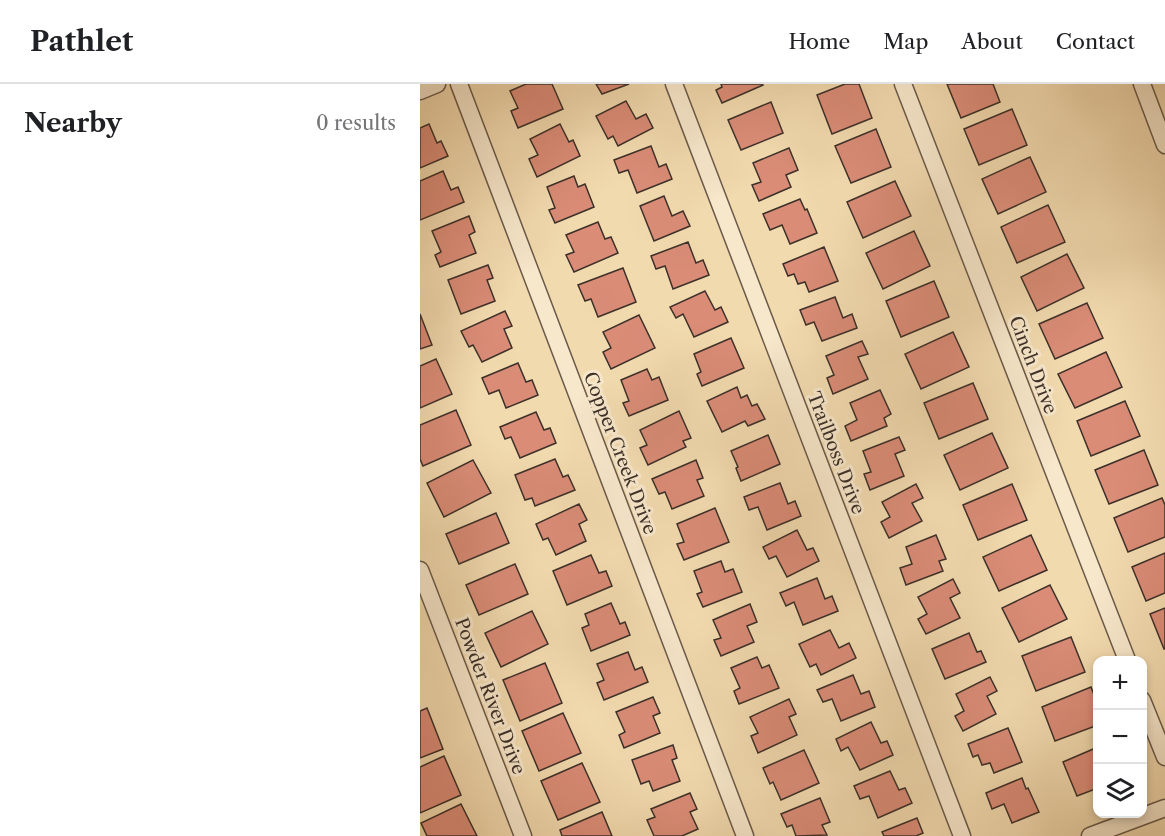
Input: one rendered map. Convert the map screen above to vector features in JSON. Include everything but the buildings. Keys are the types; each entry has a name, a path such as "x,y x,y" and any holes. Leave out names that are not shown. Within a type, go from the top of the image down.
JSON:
{"street":[{"path":"420,91 437,84"},
{"name":"Copper Creek Drive","path":"459,84 745,836"},
{"name":"Trailboss Drive","path":"674,84 962,836"},
{"name":"Cinch Drive","path":"903,84 1125,656"},
{"path":"1142,84 1165,145"},
{"name":"Powder River Drive","path":"420,570 523,836"},
{"path":"1147,710 1165,757"},
{"path":"1090,836 1165,808"}]}
